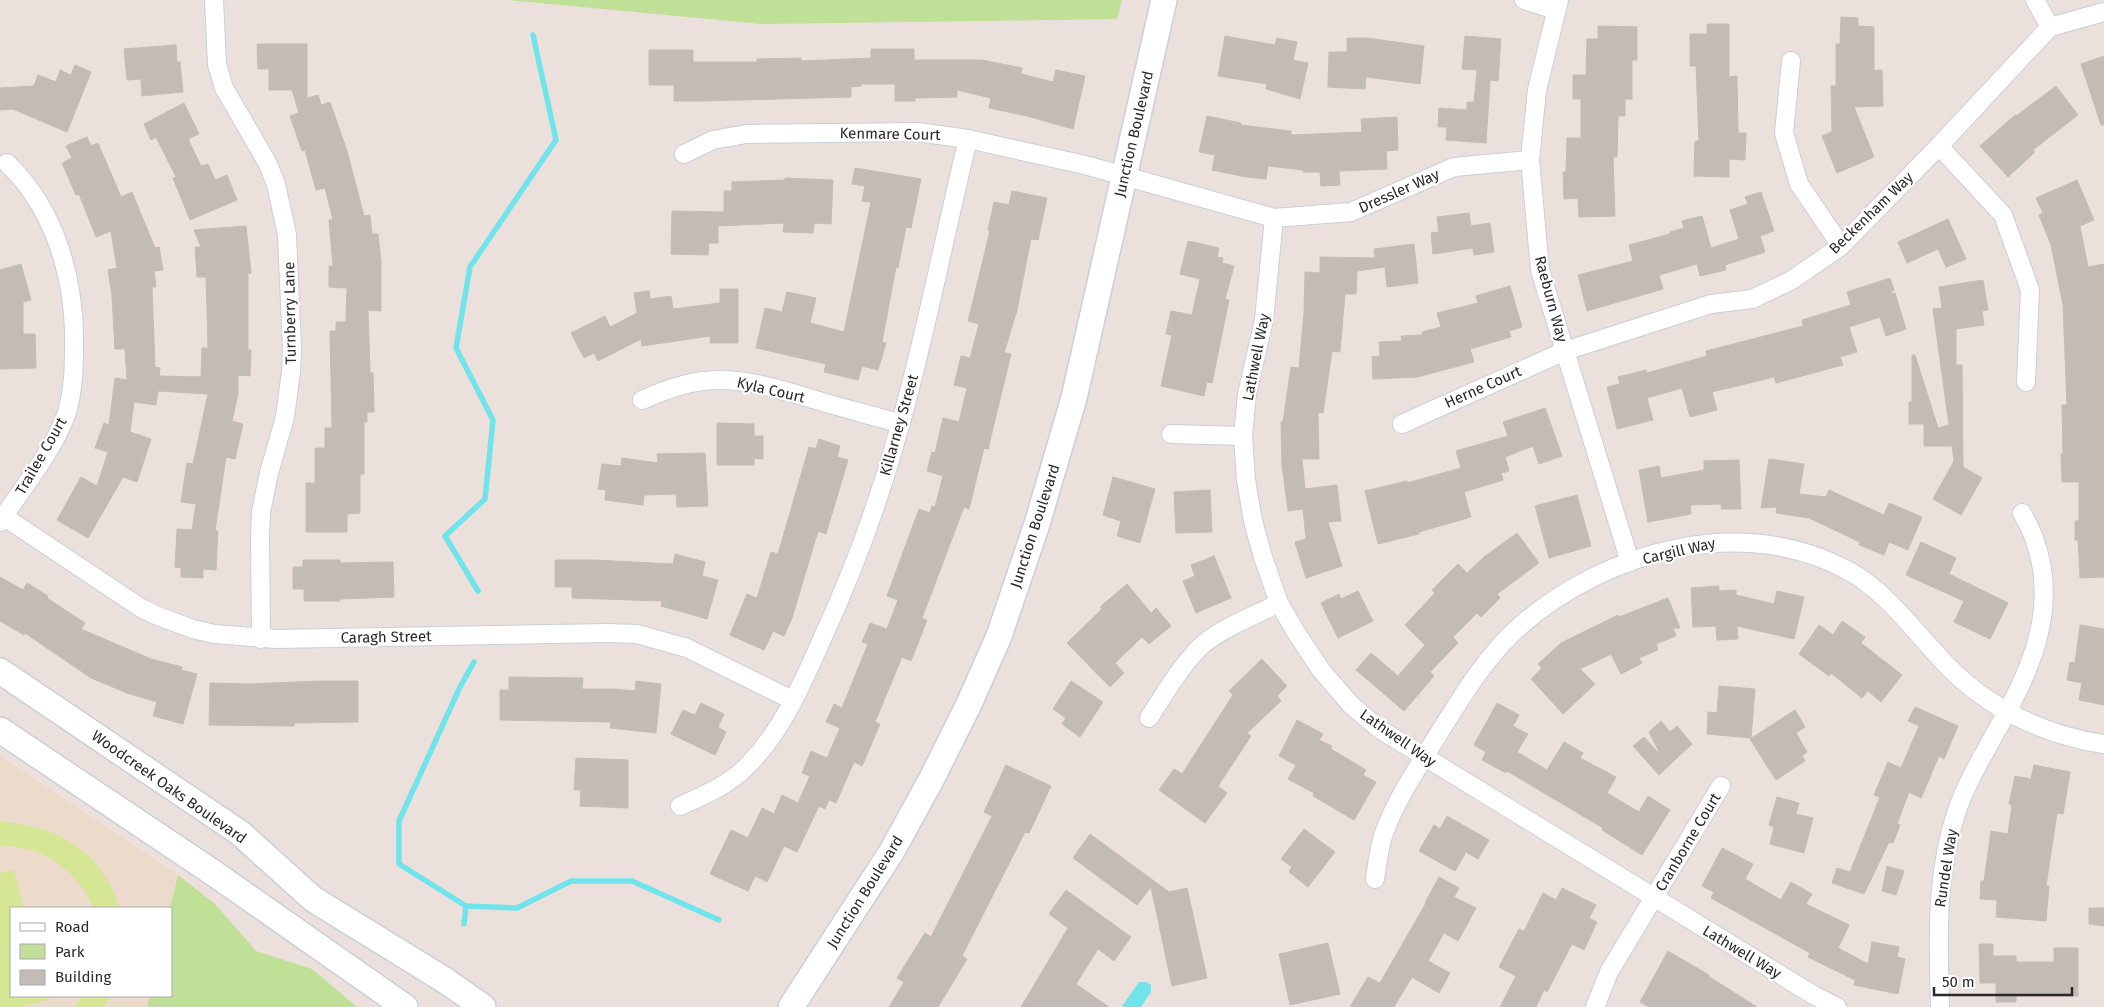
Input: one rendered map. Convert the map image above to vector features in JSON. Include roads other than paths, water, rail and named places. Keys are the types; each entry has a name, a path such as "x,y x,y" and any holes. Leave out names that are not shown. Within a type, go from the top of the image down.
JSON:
{"main road":[{"name":"Junction Boulevard","path":"791,1007 892,851 932,780 999,636 1037,524 1074,398 1164,0"},
{"name":"Woodcreek Oaks Boulevard","path":"0,672 240,833 313,899 446,981 483,1007"},
{"path":"0,730 215,874 405,1007"}],"street":[{"name":"Turnberry Lane","path":"214,0 217,64 224,88 267,162 276,184 287,235 292,350 291,372 283,425 269,473 261,512 261,639"},
{"path":"1524,0 1557,5"},
{"path":"2035,0 2050,27 2104,12"},
{"name":"Raeburn Way","path":"1557,5 1537,90 1530,160 1540,270 1630,562"},
{"name":"Beckenham Way","path":"1565,350 1711,304 1752,299 1792,280 1841,246 2050,27"},
{"path":"1790,61 1784,133 1799,184 1841,246"},
{"name":"Kenmare Court","path":"684,154 713,140 746,134 917,132 968,139 1090,166 1124,177"},
{"name":"Killarney Street","path":"680,806 719,787 750,764 776,729 830,623 876,501 901,424 968,139"},
{"path":"1938,146 2003,215 2030,290 2026,382"},
{"name":"Dressler Way","path":"1124,177 1274,218 1351,212 1454,167 1530,160"},
{"name":"Trailee Court","path":"1,517 54,438 65,416 74,378 75,336 72,299 60,248 34,194 21,176 7,162"},
{"name":"Lathwell Way","path":"1274,218 1264,320 1247,394 1244,436 1246,480 1253,521 1279,603 1321,670 1351,705 1380,730 1815,996 1838,1007"},
{"name":"Herne Court","path":"1402,424 1565,350"},
{"name":"Kyla Court","path":"642,400 678,386 718,380 742,381 901,424"},
{"path":"1171,434 1244,436"},
{"name":"Rundel Way","path":"1940,1007 1938,922 1946,846 1958,807 1973,774 2032,661 2040,630 2044,602 2042,571 2035,540 2022,513"},
{"name":"Caragh Street","path":"1,517 141,608 192,629 214,634 261,639 637,634 688,648 792,700"},
{"name":"Cargill Way","path":"1375,879 1382,838 1392,813 1464,693 1490,658 1520,627 1548,604 1582,583 1630,562 1669,551 1726,541 1762,543 1791,548 1823,559 1850,572 1876,591 1903,616 1941,660 1965,683 2007,711 2032,724 2060,735 2104,744"},
{"path":"1149,718 1178,672 1202,645 1228,628 1279,603"},
{"name":"Cranborne Court","path":"1595,1007 1609,972 1721,786"}],"water":[{"path":"1139,982 1146,982 1151,985 1151,992 1141,1007 1122,1006"}],"waterway":[{"path":"478,591 445,536 485,499 493,420 456,348 470,267 556,140 533,35"},
{"path":"464,924 466,906 399,864 399,821 460,687 474,662"},
{"path":"466,906 517,908 571,881 632,881 719,920"}]}
